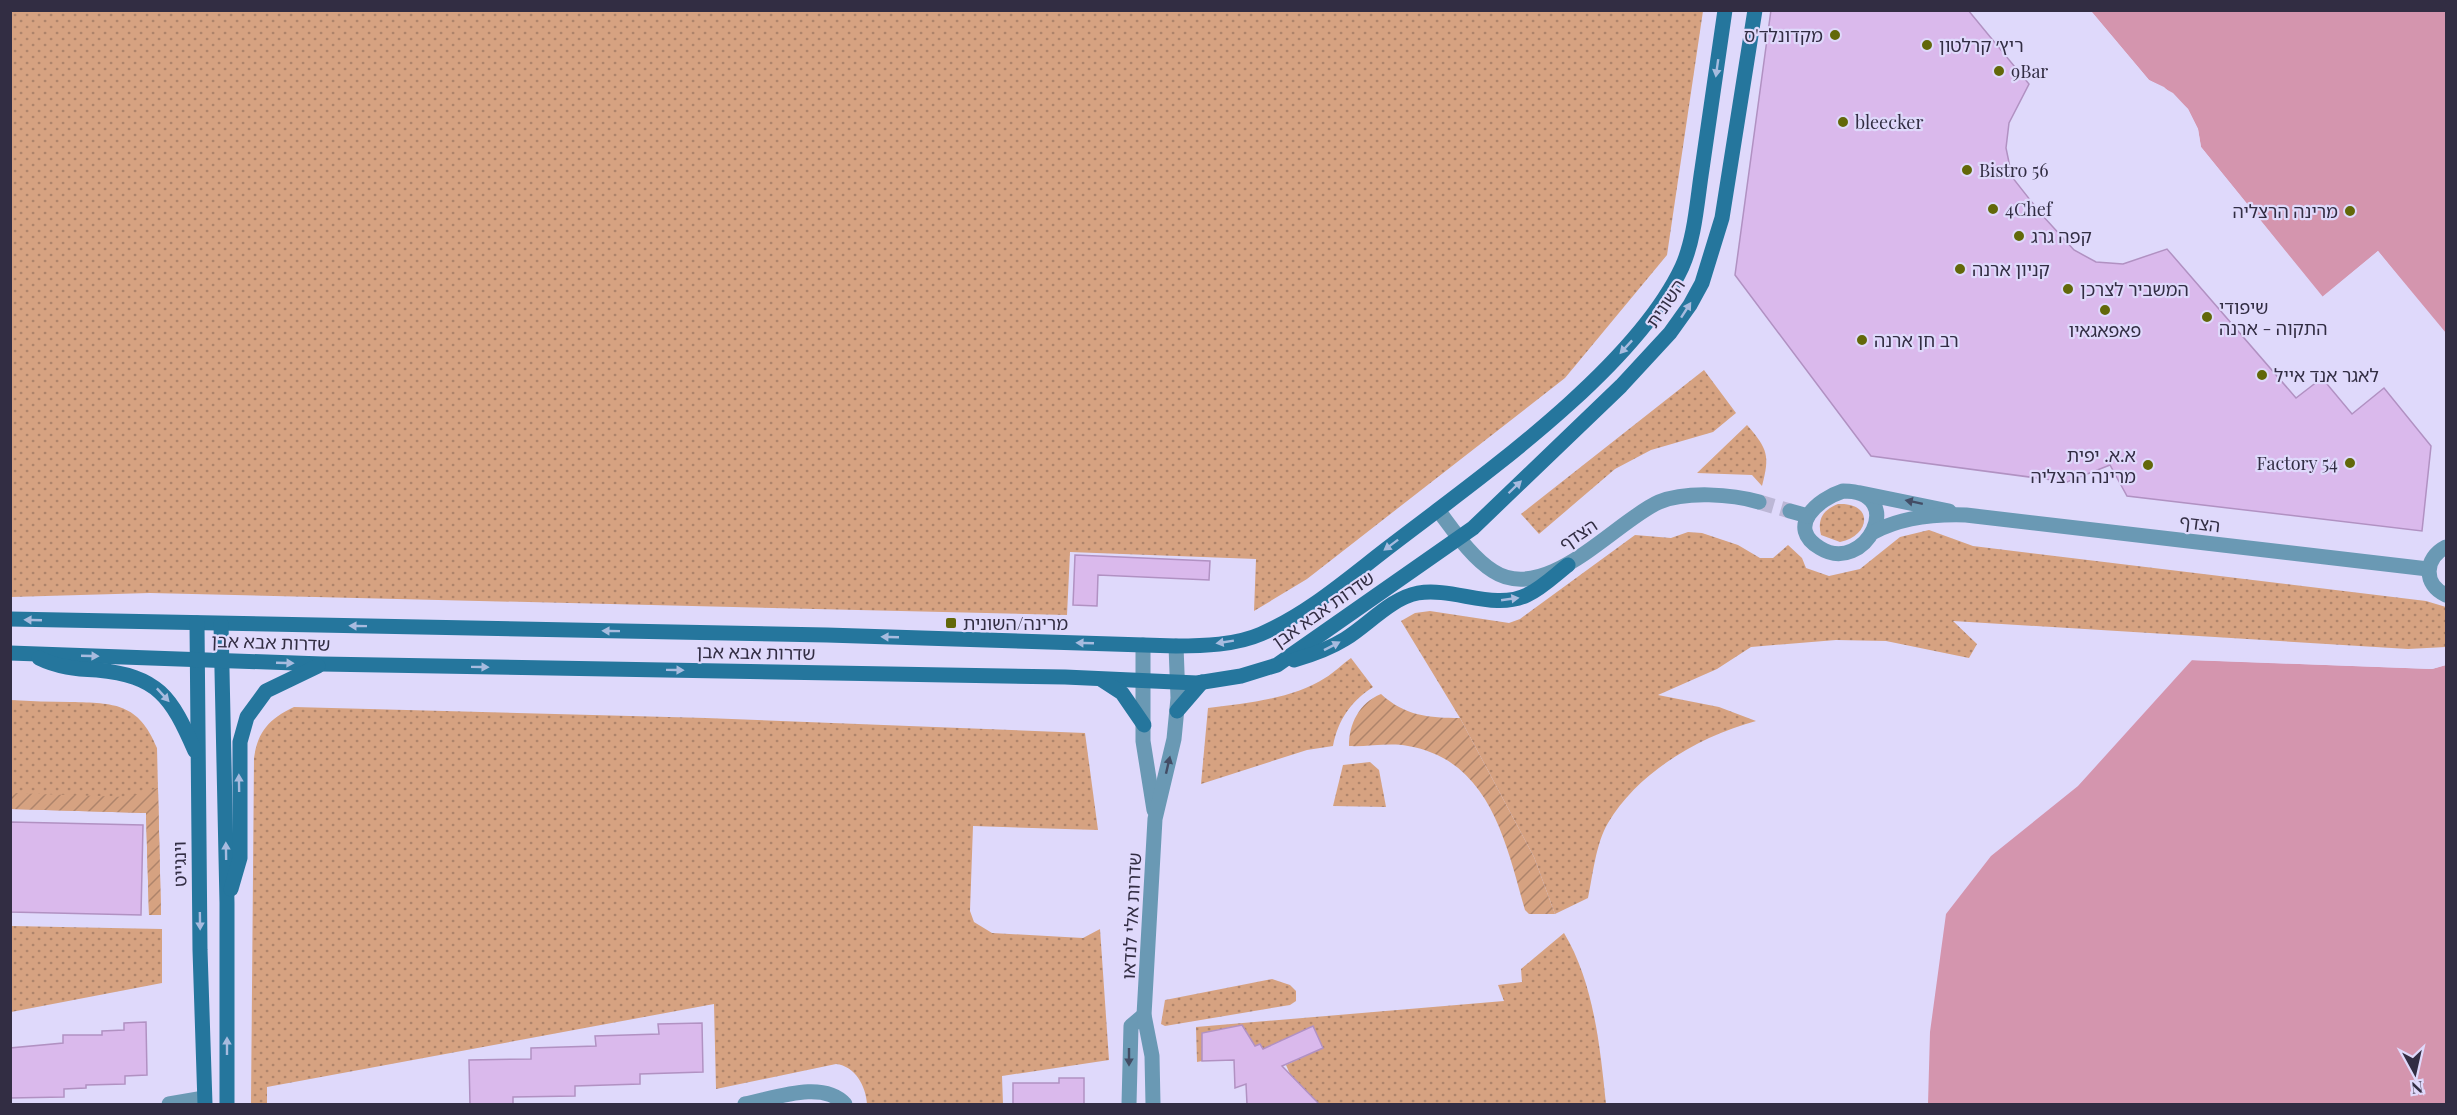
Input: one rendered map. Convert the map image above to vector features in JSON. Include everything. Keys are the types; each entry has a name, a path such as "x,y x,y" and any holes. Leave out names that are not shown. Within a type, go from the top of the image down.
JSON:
{"street":[{"name":"השונית","path":"1438,510 1550,420 1608,366 1667,297 1683,265 1695,218 1725,10"},
{"name":"השונית","path":"1458,537 1473,528 1621,386 1670,333 1690,305 1702,283 1722,218 1755,10"},
{"name":"הצדף","path":"1966,515 1913,502 1843,491 1820,500 1805,524 1807,535 1815,545 1826,552 1851,551 1888,524 1940,514 1966,515 2428,569"},
{"path":"1860,493 1874,505 1878,516 1874,532"},
{"name":"הצדף","path":"1438,510 1458,537 1493,571 1504,577 1536,576 1568,565 1659,502 1704,495 1759,502"},
{"name":"שדרות אבא אבן","path":"10,619 645,631 1176,646 1225,643 1260,635 1289,619 1329,592 1438,510"},
{"path":"1790,511 1808,516"},
{"name":"שדרות אבא אבן","path":"10,653 322,664 1202,682 1241,676 1277,665 1458,537"},
{"path":"2446,547 2434,556 2428,569 2433,585 2446,595"},
{"path":"1277,665 1325,650 1346,639 1403,598 1418,593 1440,592 1492,600 1512,600 1528,595 1568,565"},
{"name":"וינגייט","path":"196,623 205,1101"},
{"path":"221,624 227,903 227,1104"},
{"name":"שדרות אלי לנדאו","path":"1143,645 1143,741 1155,819"},
{"name":"שדרות אלי לנדאו","path":"1153,1104 1152,1056 1144,1015 1155,819 1174,739 1177,711 1176,646"},
{"path":"31,654 50,663 69,668 123,673 146,680 161,692 181,719 198,757"},
{"path":"227,903 240,858 240,742 247,717 266,691 322,664"},
{"path":"1099,679 1122,693 1144,725"},
{"path":"1177,711 1202,682"},
{"name":"שדרות אלי לנדאו","path":"1130,1104 1131,1026 1144,1015"},
{"path":"745,1104 813,1092 834,1096 845,1104"},
{"path":"170,1104 205,1101"}],"shaded area":[{"path":"10,11 1703,11 1667,255 1565,378 1307,579 1254,611 1256,559 1070,552 1067,615 150,593 11,597"},
{"name":"מרינה הרצליה","path":"2091,11 2446,11 2446,333 2378,251 2323,297 2201,147 2198,129 2188,109 2164,87 2149,80"},
{"path":"1704,370 1736,413 1713,432 1651,450 1615,469 1539,534 1521,514"},
{"path":"1747,425 1759,440 1765,453 1766,467 1762,486 1752,475 1697,473"},
{"path":"1838,504 1858,508 1864,520 1858,533 1840,542 1821,535 1820,529 1822,516 1828,509"},
{"path":"1929,530 1973,546 2426,601 2446,607 2446,647 2408,649 1953,621 1977,644 1969,658 1886,641 1836,640 1751,647 1717,669 1658,695 1719,707 1756,721 1692,746 1653,772 1636,788 1621,805 1604,831 1595,859 1588,898 1555,914 1534,857 1460,718 1401,621 1415,613 1430,611 1509,623 1520,619 1635,535 1671,538 1688,532 1702,533 1738,545 1760,558 1773,558 1788,545 1802,558 1806,568 1829,576 1860,569 1900,537"},
{"path":"1351,658 1373,687 1358,698 1347,712 1338,728 1333,746 1307,750 1201,784 1208,708 1269,699 1298,691 1328,676"},
{"path":"2192,660 2432,669 2446,665 2446,1104 1928,1104 1930,1032 1946,914 1991,856 2078,786"},
{"path":"1381,694 1408,711 1438,717 1460,718 1534,857 1555,914 1529,914 1525,910 1510,858 1490,808 1476,786 1458,768 1436,754 1408,746 1394,744 1349,746 1353,722 1357,715 1367,703"},
{"path":"10,700 112,705 133,714 150,733 157,748 161,915 149,915 146,813 11,809"},
{"path":"294,707 706,718 1085,733 1098,830 973,826 970,911 974,922 992,933 1083,938 1100,929 1109,1060 1002,1076 1003,1104 867,1104 862,1084 858,1078 849,1069 836,1064 716,1089 714,1004 267,1087 267,1104 251,1104 254,758 258,740 266,727 278,716"},
{"path":"1370,762 1379,770 1386,807 1333,806 1343,765"},
{"path":"158,788 161,915 149,915 146,813 11,809 11,793 127,797"},
{"path":"11,926 162,929 162,983 11,1012"},
{"path":"1564,933 1574,952 1589,994 1598,1038 1606,1104 1312,1104 1313,1099 1290,1074 1286,1065 1323,1048 1313,1026 1263,1049 1260,1044 1255,1046 1242,1025 1202,1033 1202,1061 1197,1062 1196,1027 1504,1001 1498,985 1522,982 1521,969"},
{"path":"1272,979 1290,985 1296,991 1296,1001 1290,1005 1165,1026 1161,1024 1165,1000"}],"pier":[{"path":"2088,10 2149,80 2173,93 2188,109 2198,129 2201,147 2322,297 2378,251 2446,336 2378,255 2324,300 2321,300 2199,149 2195,130 2186,111 2171,95 2147,83"},
{"path":"2192,657 2431,665 2446,662 2446,665 2432,669 2188,660"}],"building":[{"name":"קניון ארנה","path":"1771,10 1968,10 2029,84 2009,123 2006,148 2012,177 2042,215 2074,250 2096,262 2123,264 2167,249 2296,398 2322,378 2352,414 2384,388 2431,446 2422,531 2127,496 2110,465 2067,482 1871,456 1735,275"},
{"path":"1075,555 1210,561 1209,580 1098,575 1097,606 1073,605"},
{"path":"10,822 143,825 141,915 10,912"},
{"path":"146,1022 147,1075 125,1076 125,1084 86,1085 86,1088 64,1089 64,1097 10,1098 10,1048 63,1043 63,1035 102,1035 102,1031 124,1030 124,1023"},
{"path":"702,1023 703,1072 640,1074 640,1084 575,1086 575,1096 513,1097 513,1104 470,1104 469,1060 531,1059 531,1048 596,1046 595,1036 659,1034 658,1024"},
{"path":"1242,1025 1255,1046 1260,1044 1263,1049 1313,1026 1323,1048 1282,1066 1319,1104 1247,1104 1246,1084 1235,1088 1234,1060 1202,1061 1202,1033"},
{"path":"1059,1078 1084,1078 1084,1104 1013,1104 1013,1083 1059,1083"}],"tunnel":[{"path":"1759,502 1790,511"}],"place":[{"name":"מקדונלד'ס","path":"1835,35"},
{"name":"ריץ׳ קרלטון","path":"1927,45"},
{"name":"9Bar","path":"1999,71"},
{"name":"bleecker","path":"1843,122"},
{"name":"Bistro 56","path":"1967,170"},
{"name":"4Chef","path":"1993,209"},
{"name":"מרינה הרצליה","path":"2350,211"},
{"name":"קפה גרג","path":"2019,236"},
{"name":"קניון ארנה","path":"1960,269"},
{"name":"המשביר לצרכן","path":"2068,289"},
{"name":"פאפאגאיו","path":"2105,310"},
{"name":"שיפודי התקוה - ארנה","path":"2207,317"},
{"name":"רב חן ארנה","path":"1862,340"},
{"name":"לאגר אנד אייל","path":"2262,375"},
{"name":"Factory 54","path":"2350,463"},
{"name":"א.א. יפית מרינה הרצליה","path":"2148,465"},
{"name":"מרינה/השונית","path":"951,623"}]}
